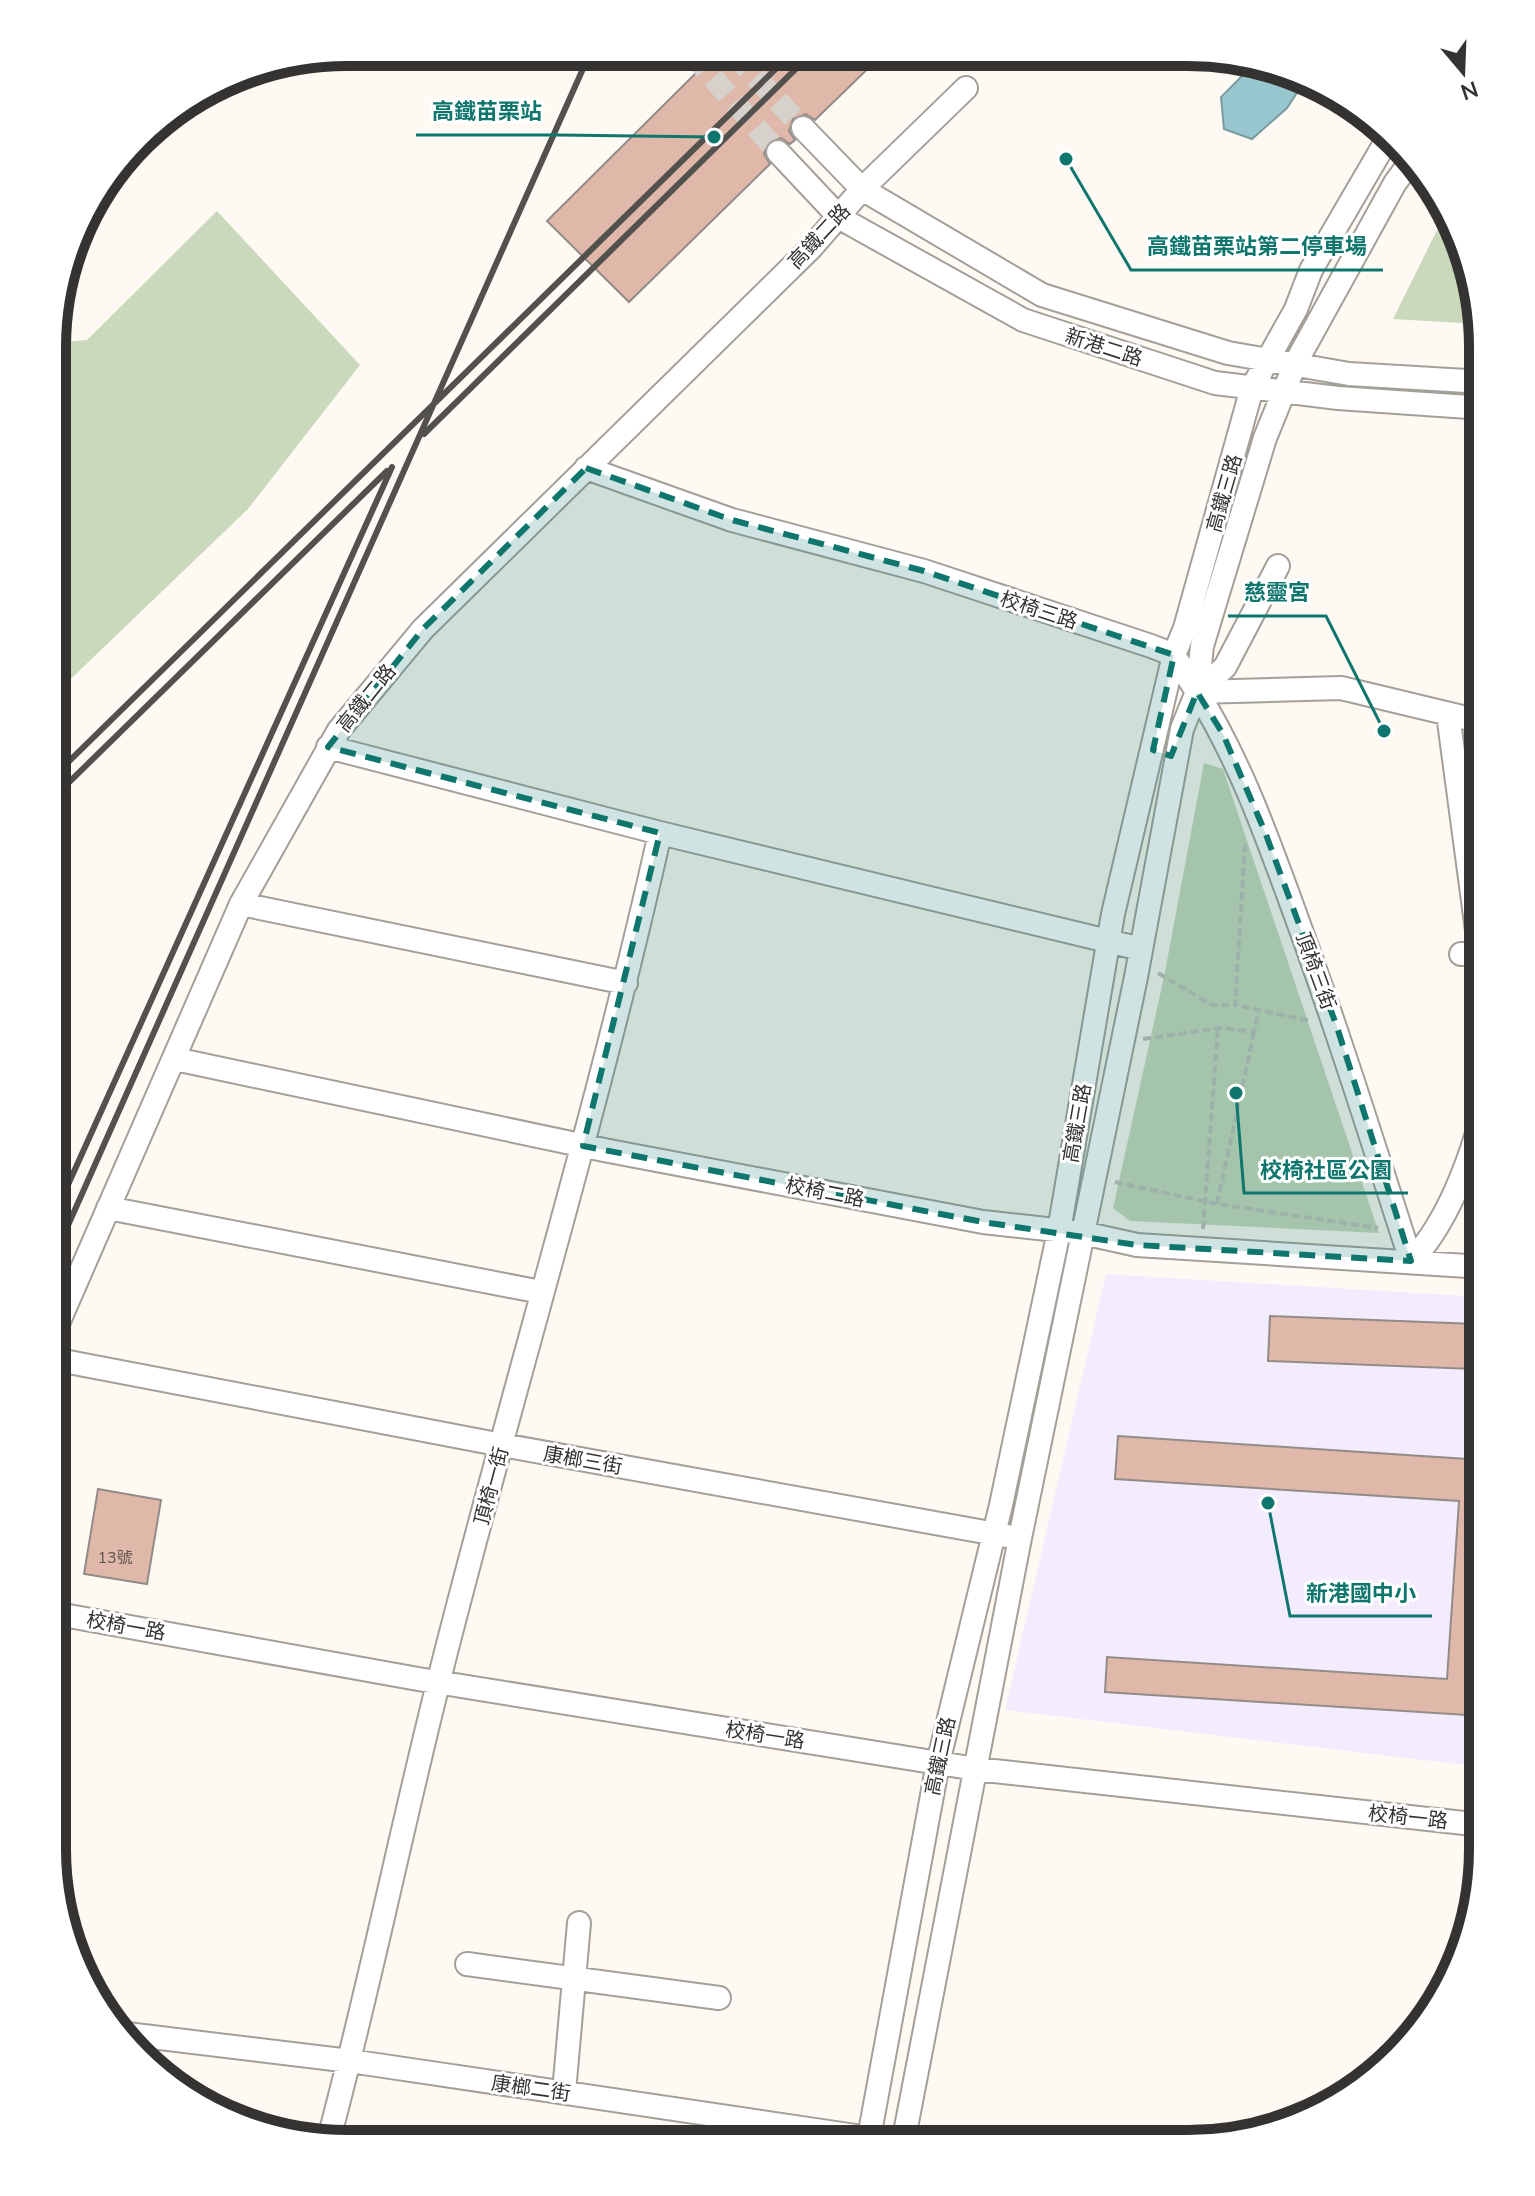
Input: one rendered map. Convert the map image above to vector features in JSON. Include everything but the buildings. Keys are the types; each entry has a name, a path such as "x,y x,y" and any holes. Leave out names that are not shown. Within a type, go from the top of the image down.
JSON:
{"street":[{"name":"高鐵二路","path":"66,1305 241,904 328,747 423,629 840,218 862,189 966,88"},
{"name":"新港二路","path":"803,128 862,189 1042,295 1228,353 1366,376 1469,381"},
{"name":"高鐵三路","path":"870,2130 938,1763 993,1533 1059,1231 1108,940 1174,655 1185,628 1252,388 1296,309 1311,270 1384,145"},
{"name":"新港二路","path":"778,152 840,218 1023,320 1215,383 1283,393 1469,407"},
{"name":"高鐵三路","path":"905,2130 1182,729 1197,692 1202,646 1265,438 1295,364 1405,169"},
{"name":"校椅三路","path":"586,468 732,520 924,571 1174,655"},
{"path":"1197,692 1225,667 1278,566"},
{"path":"1174,655 1197,692"},
{"path":"1197,692 1341,688 1469,719"},
{"name":"頂椅三街","path":"1197,692 1223,734 1265,832 1337,1027 1411,1261"},
{"path":"1448,714 1469,868"},
{"path":"328,747 660,833 1141,949"},
{"name":"頂椅一街","path":"331,2129 438,1682 626,983 660,833"},
{"path":"241,904 626,983"},
{"path":"1461,954 1469,954"},
{"name":"校椅二路","path":"175,1059 583,1146 983,1222 1083,1233 1137,1245 1468,1266"},
{"path":"1411,1261 1431,1240 1468,1148"},
{"path":"108,1208 541,1292"},
{"name":"康榔三街","path":"66,1361 502,1445 1020,1538"},
{"name":"校椅一路","path":"66,1616 438,1682 976,1769 1468,1823"},
{"path":"564,2092 579,1923"},
{"path":"467,1964 719,1998"},
{"name":"康榔二街","path":"137,2035 350,2061 805,2130"}],"path":[{"path":"1235,1005 1245,837"},
{"path":"1154,970 1212,1005 1235,1005 1320,1022"},
{"path":"1217,1204 1259,1011"},
{"path":"1141,1039 1218,1028 1254,1032"},
{"path":"1203,1232 1218,1028"},
{"path":"1113,1181 1217,1204 1384,1229"}],"highlighted area":[{"path":"586,468 732,520 924,571 1174,655 1153,750 1171,756 1197,692 1223,734 1265,832 1337,1027 1411,1261 1137,1245 983,1222 583,1146 660,833 328,747 423,629"}],"shaded area":[{"path":"1106,1274 1468,1296 1468,1765 1005,1710"}],"green space":[{"path":"217,211 360,365 248,509 66,683 66,342 87,340"},
{"path":"1441,223 1464,292 1468,323 1393,319"},
{"path":"1204,763 1223,769 1379,1233 1130,1221 1113,1208 1164,977"}],"water":[{"path":"1246,72 1300,89 1287,108 1252,139 1224,129 1221,97"}],"tunnel":[{"path":"703,67 778,152"},
{"path":"746,67 803,128"}],"railway":[{"path":"66,764 778,66"},
{"path":"424,434 798,66"},
{"path":"66,1230 584,67"},
{"path":"66,1189 392,467"},
{"path":"66,785 387,471"}],"place":[{"name":"高鐵苗栗站","path":"714,137"},
{"name":"高鐵苗栗站第二停車場","path":"1066,159"},
{"name":"慈靈宮","path":"1384,731"},
{"name":"校椅社區公園","path":"1236,1093"},
{"name":"新港國中小","path":"1268,1503"}]}
